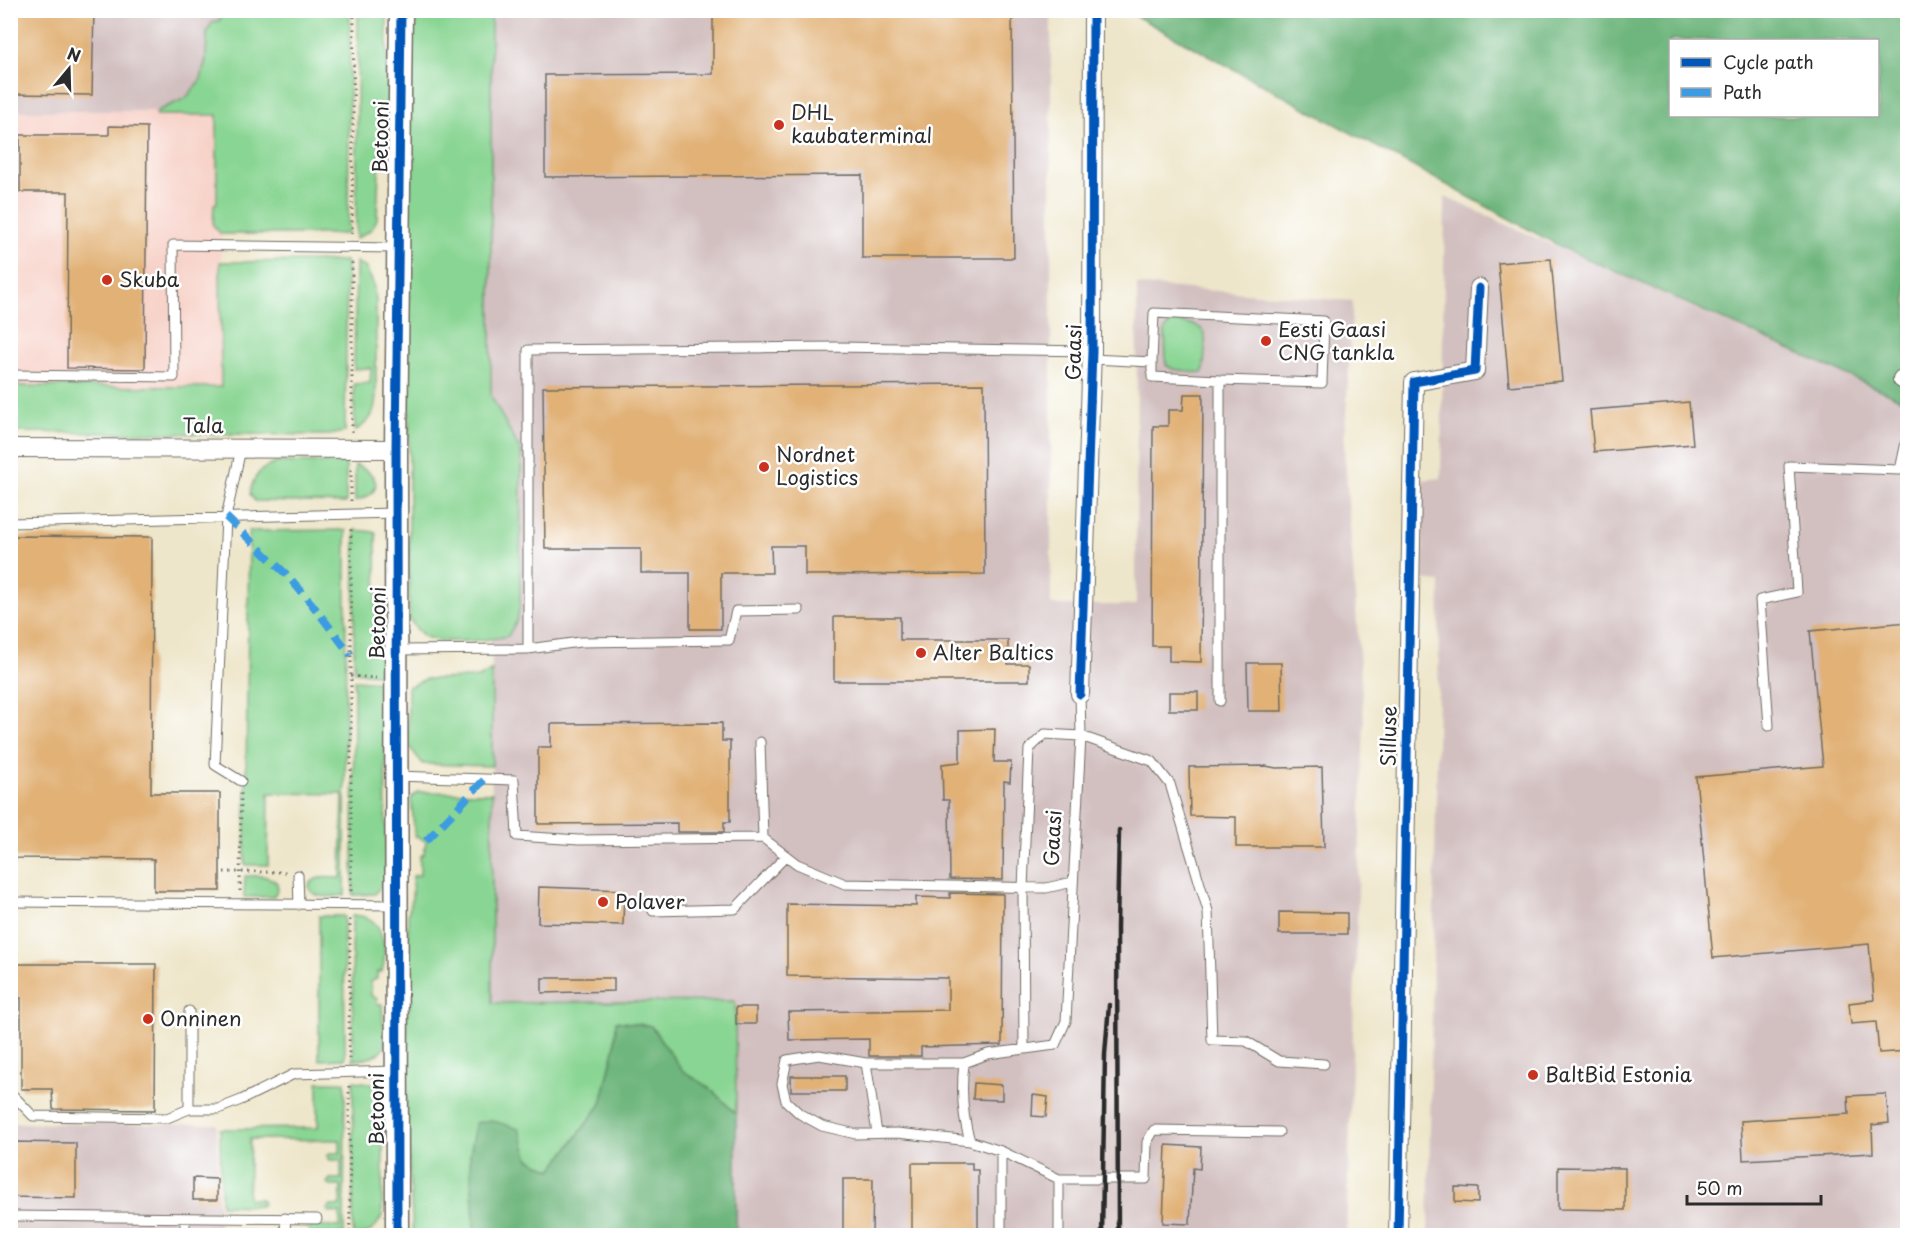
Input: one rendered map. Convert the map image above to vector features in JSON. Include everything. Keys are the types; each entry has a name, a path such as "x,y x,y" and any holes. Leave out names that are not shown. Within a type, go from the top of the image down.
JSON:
{"street":[{"name":"Betooni","path":"397,1236 396,449 401,10"},
{"name":"Gaasi","path":"1080,694 1092,355 1093,10"},
{"name":"Silluse","path":"1398,1236 1414,382 1475,371 1479,288"},
{"name":"Tala","path":"10,448 396,449"}],"lane":[{"path":"10,375 174,378 173,245 398,248"},
{"path":"1154,313 1324,321 1322,383 1152,377 1152,362 1154,313"},
{"path":"528,649 528,350 837,347 1092,355 1152,362"},
{"path":"1220,380 1220,701"},
{"path":"1769,726 1760,600 1797,592 1790,466 1900,470 1908,433"},
{"path":"241,449 226,517 214,765 241,781"},
{"path":"10,523 397,513"},
{"path":"396,650 528,649 580,642 729,640 736,611 799,610"},
{"name":"Gaasi","path":"1023,1049 1056,1046 1066,1021 1081,736 1080,694"},
{"path":"1279,1132 1154,1130 1147,1142 1146,1179 1059,1179 1001,1151 970,1141 897,1133 856,1134 822,1126 800,1114 786,1101 782,1084 787,1060 819,1055 866,1063 964,1063 988,1054 1023,1049 1023,888 1029,749 1045,734 1081,736 1152,761 1170,784 1208,911 1212,1040 1246,1041 1279,1061 1324,1064"},
{"path":"760,742 763,838"},
{"path":"396,776 514,780 517,836 579,840 763,838 797,864 845,884 1046,888 1073,882"},
{"path":"653,911 735,909 786,856"},
{"path":"295,873 298,905"},
{"path":"10,902 396,904"},
{"path":"189,1011 189,1109"},
{"path":"866,1063 878,1133"},
{"path":"964,1063 961,1086 964,1122 970,1141"},
{"path":"10,1092 33,1116 167,1118 189,1109 218,1109 242,1100 294,1074 395,1071"},
{"path":"1001,1151 1001,1236"},
{"path":"1059,1179 1059,1236"},
{"path":"10,1216 317,1219"},
{"path":"185,1236 186,1218"},
{"path":"285,1218 286,1236"}],"path":[{"path":"350,1236 354,10"},
{"path":"351,676 396,680"},
{"path":"240,904 241,781"},
{"path":"224,872 295,873"}],"shaded area":[{"path":"10,11 223,11 222,111 11,111"},
{"path":"491,11 1051,11 1051,605 1136,605 1137,285 1353,301 1344,445 1364,721 1346,1235 736,1235 735,1001 492,1003"},
{"path":"10,111 222,111 221,387 11,387"},
{"path":"1445,197 1907,403 1907,1235 1428,1235 1440,582 1422,580 1422,480 1441,478"},
{"path":"11,1123 217,1124 219,1235 11,1233"}],"green space":[{"path":"1134,10 1907,11 1907,402 1563,248 1134,15"},
{"path":"220,11 350,11 348,234 221,234 213,225 214,204 217,203 217,115 156,115 157,111 186,98 201,79 206,59 207,32 212,23 220,20"},
{"path":"358,11 387,11 387,99 381,119 377,219 372,229 356,239"},
{"path":"430,11 491,11 491,396 521,452 520,605 517,620 508,636 467,641 443,641 426,637 409,619 409,38 417,22"},
{"path":"346,261 345,432 330,435 11,432 11,386 221,387 220,262"},
{"path":"356,262 366,268 373,283 376,301 376,394 372,416 355,431 354,384 370,383 371,368 354,369"},
{"path":"1171,322 1194,325 1204,332 1202,373 1173,369 1166,365 1165,330"},
{"path":"281,462 346,463 346,503 255,501 250,494 259,472"},
{"path":"355,465 370,474 376,484 371,493 355,501"},
{"path":"346,530 345,895 324,897 315,894 308,887 318,878 341,878 343,794 269,793 268,865 245,865 249,531"},
{"path":"355,530 376,534 377,650 387,664 386,675 354,672"},
{"path":"492,670 492,766 423,764 408,745 408,687 426,679 479,678"},
{"path":"354,680 385,682 386,878 375,894 353,895"},
{"path":"418,792 492,793 492,1003 735,1001 736,1114 712,1090 682,1070 651,1026 616,1021 615,1046 601,1104 552,1170 529,1159 470,1155 475,1235 413,1235 406,1106 408,915 412,898 413,876 420,875 420,856 424,854 426,841 415,836 411,798"},
{"path":"245,876 270,878 277,883 278,889 273,897 244,897"},
{"path":"319,916 344,916 345,1059 319,1060"},
{"path":"352,916 371,920 377,926 384,943 382,972 377,972 377,978 371,982 371,995 377,999 377,1004 382,1004 385,1046 375,1056 353,1060"},
{"path":"616,1021 651,1026 682,1070 712,1090 736,1114 736,1235 475,1235 470,1155 476,1123 491,1120 519,1129 529,1159 552,1170 601,1104 615,1046"},
{"path":"353,1081 375,1086 384,1097 382,1216 370,1231 358,1235 353,1235"},
{"path":"318,1082 345,1082 344,1234 309,1234 309,1226 340,1227 340,1213 330,1212 327,1209 330,1206 340,1206 341,1186 330,1186 327,1183 330,1179 341,1179 341,1160 330,1160 327,1156 330,1153 340,1153 340,1140 250,1139 248,1199 261,1199 263,1204 260,1206 221,1205 220,1129 318,1128"}],"building":[{"path":"10,10 94,10 92,95 10,94"},
{"name":"DHL kaubaterminal","path":"1012,14 1014,258 862,258 862,175 545,177 545,75 713,74 713,15"},
{"name":"Skuba","path":"109,126 147,127 145,369 67,368 68,192 20,192 20,135 109,135"},
{"path":"1551,259 1562,381 1509,386 1498,263"},
{"name":"Nordnet Logistics","path":"984,384 985,574 805,575 805,546 771,546 772,573 721,573 721,629 690,629 690,573 641,573 641,549 545,549 543,387"},
{"path":"1184,394 1203,394 1201,662 1169,661 1169,646 1152,646 1153,426 1168,426 1168,410 1183,410"},
{"path":"1689,402 1693,444 1594,452 1590,410"},
{"path":"10,536 152,537 151,793 220,793 220,891 154,891 154,859 10,858"},
{"name":"Alter Baltics","path":"834,617 900,617 900,640 1008,640 1008,664 1029,664 1029,681 834,681"},
{"path":"1908,622 1908,1051 1879,1053 1876,1022 1851,1024 1849,1003 1874,1000 1869,944 1713,958 1696,777 1823,766 1810,631"},
{"path":"1247,663 1281,663 1282,711 1248,711"},
{"path":"1169,692 1198,692 1198,710 1169,710"},
{"path":"722,723 722,741 730,741 730,822 724,822 724,832 677,832 677,823 538,824 538,747 551,747 551,724"},
{"path":"995,729 994,762 1011,762 1010,782 1004,781 1003,880 950,879 949,800 943,800 942,764 960,762 960,730"},
{"path":"1266,766 1276,768 1322,767 1324,847 1236,847 1236,817 1190,816 1189,767"},
{"path":"539,887 624,890 623,925 538,923"},
{"path":"950,893 1003,894 1002,1045 921,1047 921,1056 869,1056 869,1039 789,1040 788,1012 948,1010 948,978 787,976 787,904 916,906 916,897 950,898"},
{"path":"1279,912 1347,913 1347,934 1279,934"},
{"path":"10,964 156,964 155,1110 53,1109 52,1089 21,1089 21,998 10,998"},
{"path":"542,978 614,978 614,991 542,993"},
{"path":"736,1007 756,1007 756,1024 736,1024"},
{"path":"791,1076 845,1076 845,1091 791,1091"},
{"path":"974,1083 1002,1085 1002,1100 973,1099"},
{"path":"1886,1094 1889,1123 1872,1125 1873,1153 1743,1160 1741,1121 1849,1114 1848,1096"},
{"path":"1033,1095 1048,1097 1046,1117 1032,1116"},
{"path":"10,1142 76,1143 76,1198 10,1197"},
{"path":"1166,1145 1201,1147 1200,1169 1193,1168 1190,1224 1163,1223"},
{"path":"912,1163 972,1163 972,1170 978,1170 978,1236 912,1236"},
{"path":"1558,1167 1625,1168 1625,1210 1558,1209"},
{"path":"193,1178 217,1179 217,1200 193,1200"},
{"path":"843,1179 873,1179 872,1236 843,1236"},
{"path":"1455,1187 1478,1188 1478,1203 1455,1202"}],"railway":[{"path":"1118,1236 1119,830"},
{"path":"1102,1236 1105,1054 1109,1005"}],"marked path":[{"path":"226,517 287,575 351,655"},
{"path":"426,841 485,779"}],"cycle path":[{"path":"397,1236 396,449 401,10"},
{"path":"1080,694 1092,351 1093,10"},
{"path":"1398,1236 1414,382 1475,371 1479,288"}],"place":[{"name":"DHL kaubaterminal","path":"779,125"},
{"name":"Skuba","path":"107,280"},
{"name":"Eesti Gaasi CNG tankla","path":"1266,341"},
{"name":"Nordnet Logistics","path":"764,467"},
{"name":"Alter Baltics","path":"921,653"},
{"name":"Polaver","path":"603,902"},
{"name":"Onninen","path":"148,1019"},
{"name":"BaltBid Estonia","path":"1533,1075"}]}
